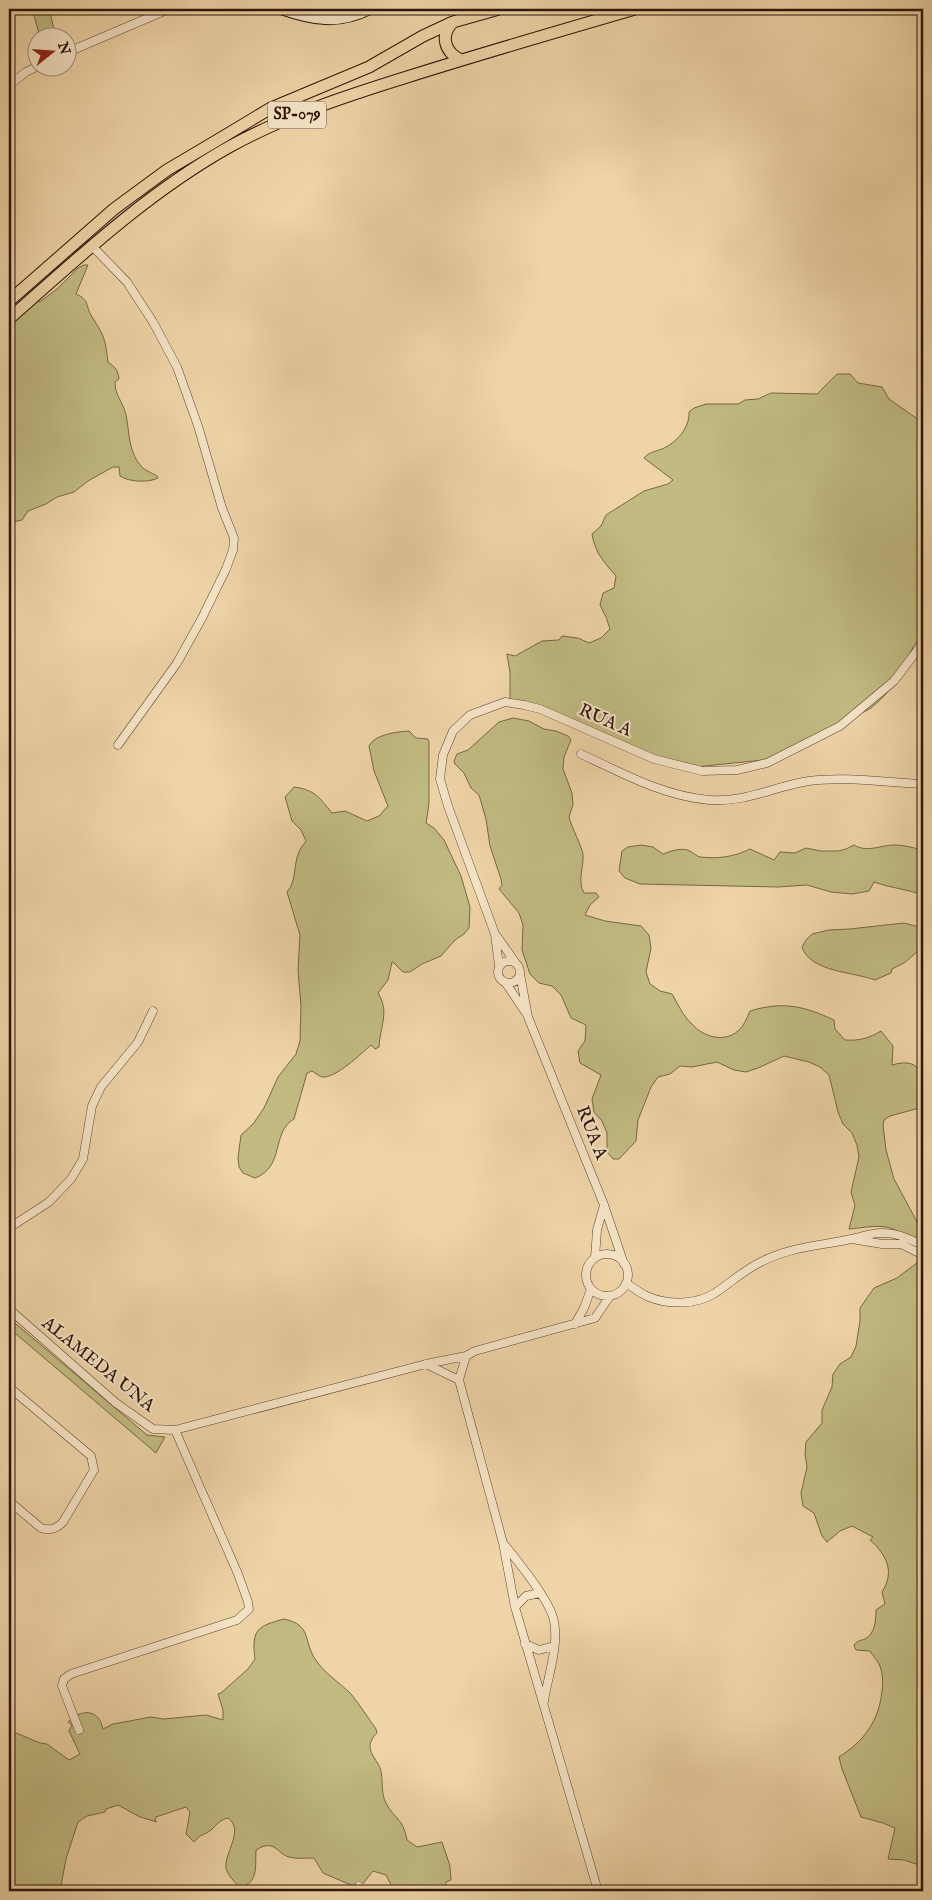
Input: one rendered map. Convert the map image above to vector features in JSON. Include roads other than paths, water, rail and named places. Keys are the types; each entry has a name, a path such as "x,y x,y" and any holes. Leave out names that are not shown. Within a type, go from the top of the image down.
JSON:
{"main road":[{"name":"SP-079","path":"9,300 114,209 167,170 271,108 369,67 423,36 453,22 499,9"},
{"name":"SP-079","path":"9,319 112,228 171,184 228,148 273,124 365,90 636,9"},
{"path":"453,22 446,33 446,46 455,57 461,60"}],"street":[{"path":"78,48 169,9"},
{"path":"281,9 313,19 326,20 348,18 370,9"},
{"path":"9,85 28,71"},
{"path":"92,246 127,282 153,322 176,367 198,426 222,508 234,538 233,550 226,569 177,663 118,745"},
{"name":"RUA A","path":"624,1264 604,1204 528,1017 505,982 499,977 495,934 440,779 443,755 453,731 470,715 505,702 524,704 654,759 702,771 737,770 767,763 840,726 894,681 923,643"},
{"path":"581,754 666,792 710,800 746,798 802,783 825,780 923,784"},
{"name":"RUA A","path":"495,934 520,970 528,1017"},
{"path":"499,966 505,961 516,963"},
{"path":"505,982 513,982 520,974"},
{"path":"9,1228 50,1202 71,1179 83,1159 92,1106 101,1087 138,1042 153,1011"},
{"path":"595,1258 607,1254 620,1259 624,1264 628,1277 626,1283 617,1294 603,1296 591,1289 586,1276 587,1269 595,1258 597,1230 604,1204"},
{"path":"626,1283 648,1297 673,1303 693,1301 713,1294 759,1263 785,1252 814,1244 885,1232 905,1236 923,1245"},
{"path":"850,1239 882,1244 901,1244 923,1255"},
{"path":"574,1324 584,1308 591,1289"},
{"path":"79,1730 62,1686 64,1679 71,1674 237,1620 249,1609 238,1574 174,1430 426,1364 466,1356 474,1351 595,1318 610,1296"},
{"name":"ALAMEDA UNA","path":"9,1309 116,1403 153,1429 174,1430"},
{"path":"466,1356 460,1380 503,1543 515,1608 598,1891"},
{"path":"426,1364 460,1380"},
{"path":"9,1387 91,1456 94,1470 63,1522 50,1530 41,1528 9,1501"},
{"path":"503,1543 549,1604 554,1622 554,1646 544,1703"},
{"path":"515,1608 526,1596 540,1594"},
{"path":"525,1644 539,1650 554,1646"}]}
